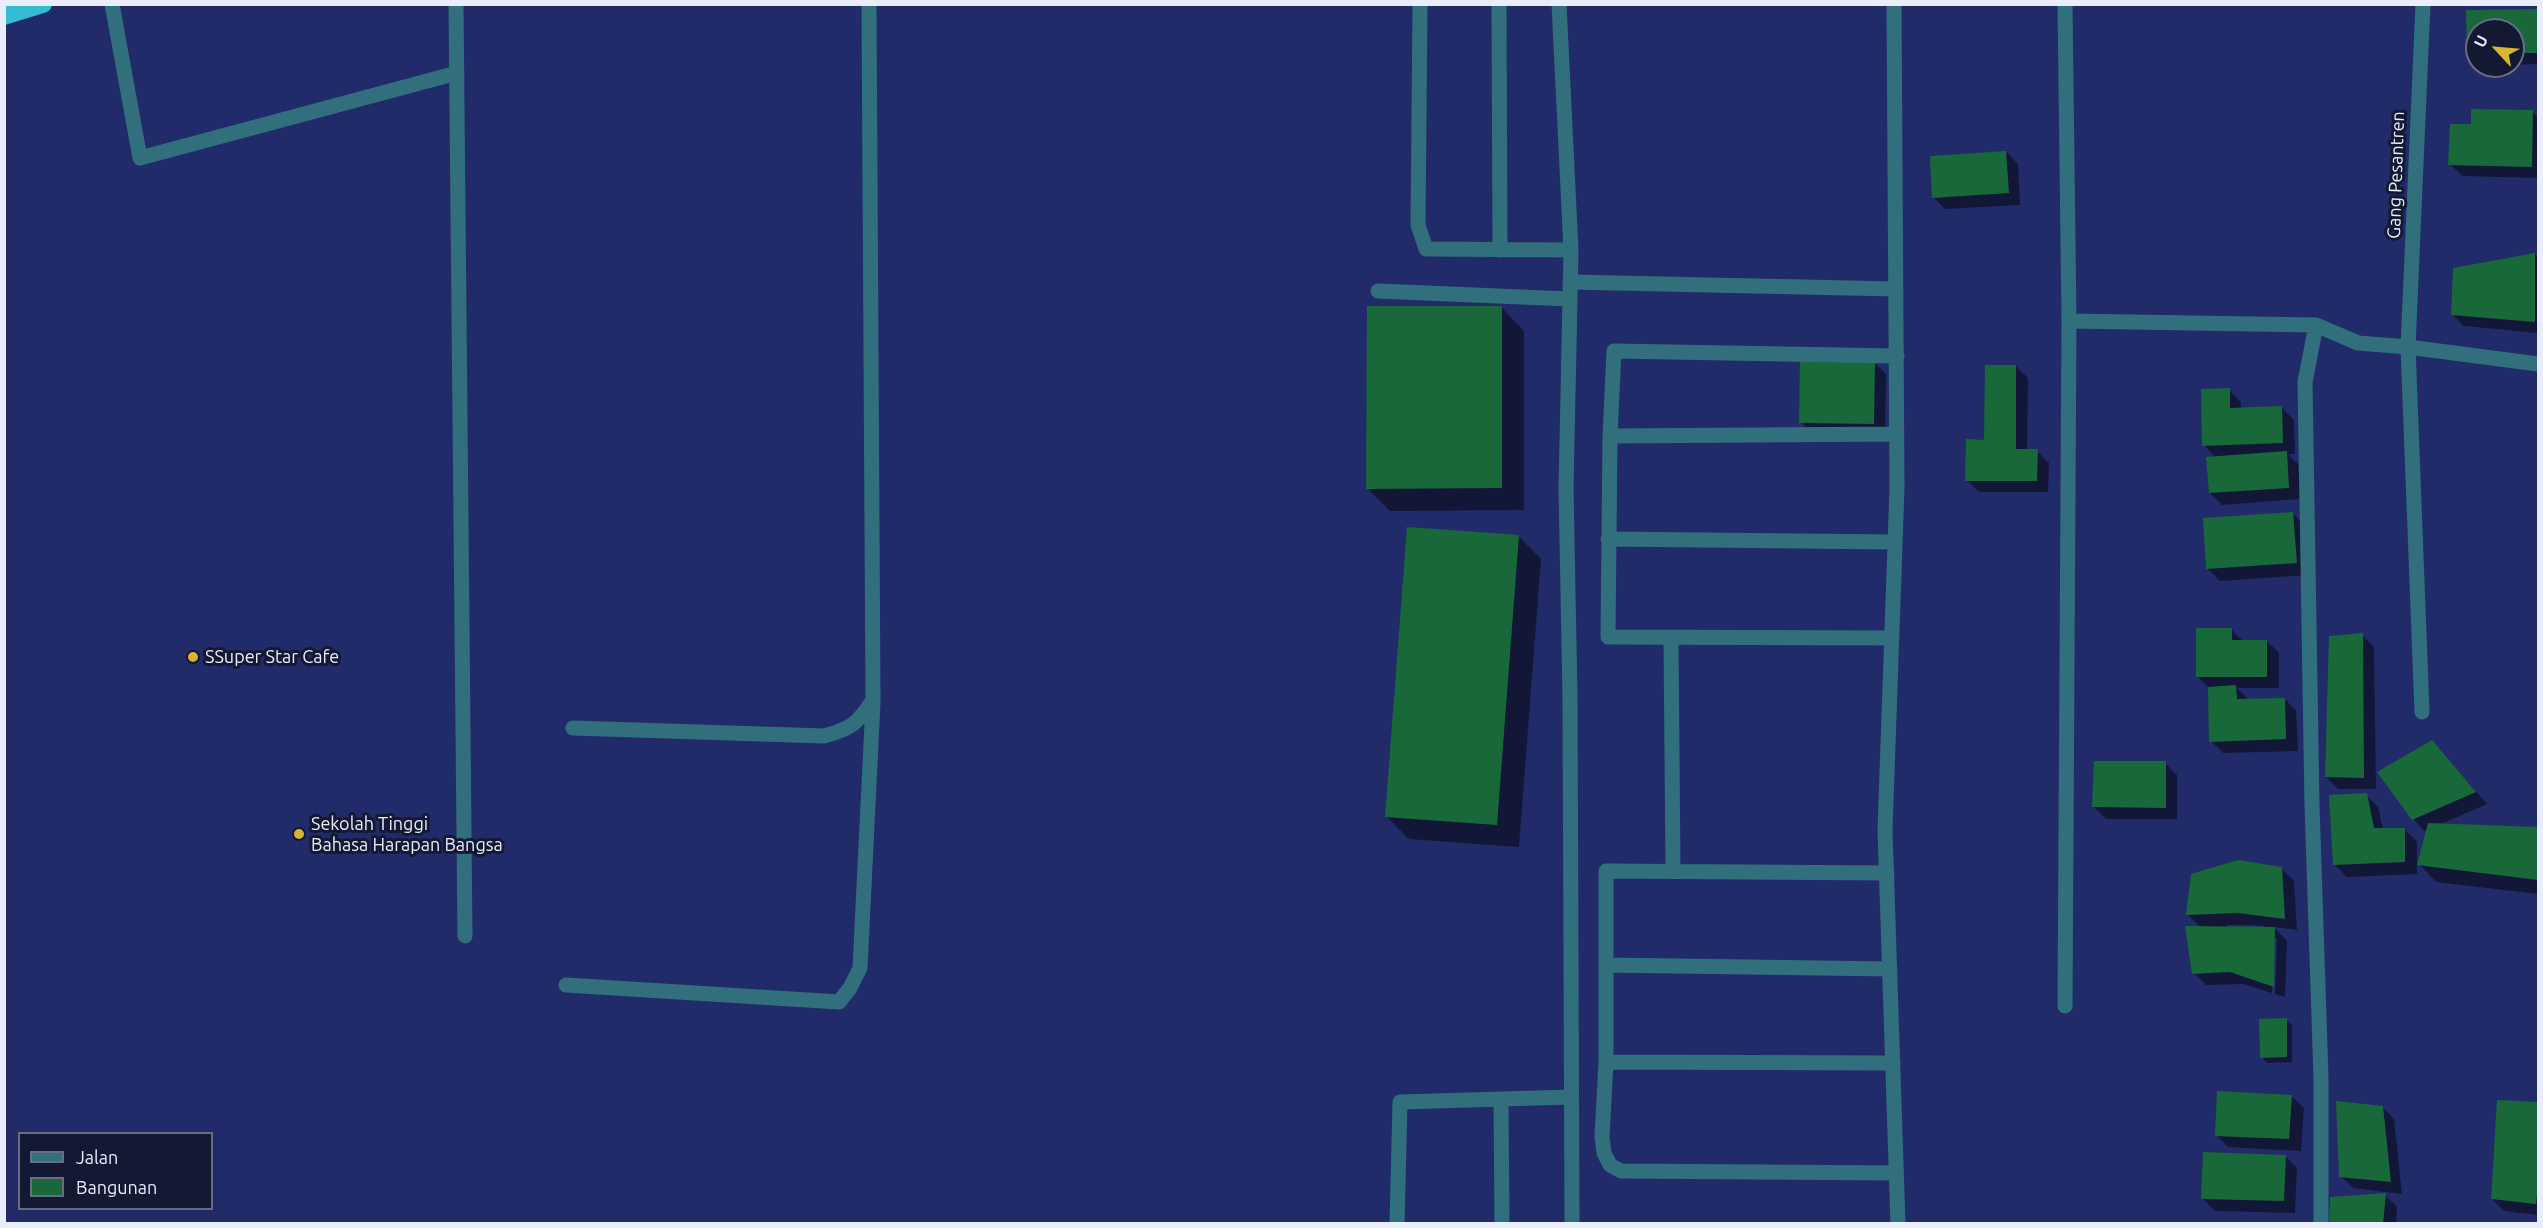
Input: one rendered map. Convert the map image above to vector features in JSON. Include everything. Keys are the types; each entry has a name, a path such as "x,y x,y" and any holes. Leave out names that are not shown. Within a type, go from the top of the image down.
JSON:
{"highway":[{"path":"4,16 43,4"}],"street":[{"path":"112,4 140,158 457,73"},
{"path":"456,4 465,936"},
{"path":"566,985 839,1002 850,988 860,968 873,700 869,4"},
{"path":"1420,4 1418,225 1426,249 1571,250"},
{"path":"1499,4 1500,250"},
{"path":"1559,4 1571,250 1566,488 1570,696 1572,1224"},
{"path":"1894,4 1897,434 1885,830 1898,1224"},
{"path":"2065,4 2069,321 2066,1006"},
{"name":"Gang Pesantren","path":"2422,712 2408,347 2423,4"},
{"path":"1570,282 1896,289"},
{"path":"1378,291 1570,299"},
{"path":"2069,321 2316,325 2358,343 2408,347 2538,364"},
{"path":"2316,325 2306,382 2312,805 2321,1078 2321,1224"},
{"path":"1892,638 1608,637 1608,539 1614,351 1897,356"},
{"path":"1610,436 1897,434"},
{"path":"1608,539 1895,542"},
{"path":"1671,637 1673,871"},
{"path":"573,728 824,736 844,731 860,720 873,700"},
{"path":"1887,873 1606,871 1606,1062 1602,1137 1604,1153 1610,1165 1621,1171 1896,1173"},
{"path":"1606,965 1890,969"},
{"path":"1606,1062 1893,1063"},
{"path":"1397,1224 1400,1102 1571,1096"},
{"path":"1501,1100 1502,1224"}],"building":[{"path":"2538,9 2538,53 2525,53 2525,18 2466,18 2466,10"},
{"path":"2471,109 2533,110 2532,167 2448,165 2450,124 2471,124"},
{"path":"2006,151 2009,193 1932,198 1930,156"},
{"path":"2535,253 2535,322 2451,315 2453,268"},
{"path":"1367,306 1502,306 1502,488 1366,489"},
{"path":"1800,359 1875,360 1874,424 1799,423"},
{"path":"1985,365 2016,365 2016,449 2038,449 2037,481 1965,481 1966,439 1984,440"},
{"path":"2230,388 2230,408 2282,406 2283,443 2202,446 2201,389"},
{"path":"2287,451 2289,488 2209,493 2206,457"},
{"path":"2293,512 2297,563 2206,569 2203,518"},
{"path":"1407,527 1519,535 1497,825 1385,817"},
{"path":"2196,628 2232,628 2232,640 2267,640 2267,677 2196,677"},
{"path":"2363,633 2364,778 2325,777 2329,636"},
{"path":"2236,685 2237,699 2285,698 2286,739 2209,742 2208,687"},
{"path":"2432,740 2476,792 2412,820 2377,772"},
{"path":"2094,761 2166,761 2166,808 2092,807"},
{"path":"2367,793 2374,828 2405,828 2405,862 2333,865 2329,795"},
{"path":"2428,823 2538,827 2538,880 2417,865"},
{"path":"2238,860 2282,867 2285,919 2238,913 2186,915 2191,874"},
{"path":"2185,926 2275,927 2274,987 2230,972 2192,974"},
{"path":"2287,1018 2287,1057 2260,1058 2259,1019"},
{"path":"2217,1091 2292,1095 2289,1139 2215,1136"},
{"path":"2497,1100 2538,1102 2536,1204 2491,1199"},
{"path":"2336,1101 2383,1106 2391,1182 2339,1177"},
{"path":"2203,1152 2286,1155 2284,1201 2201,1199"},
{"path":"2386,1193 2383,1224 2329,1224 2330,1197"}],"place":[{"name":"SSuper Star Cafe","path":"193,657"},
{"name":"Sekolah Tinggi Bahasa Harapan Bangsa","path":"299,834"}]}
